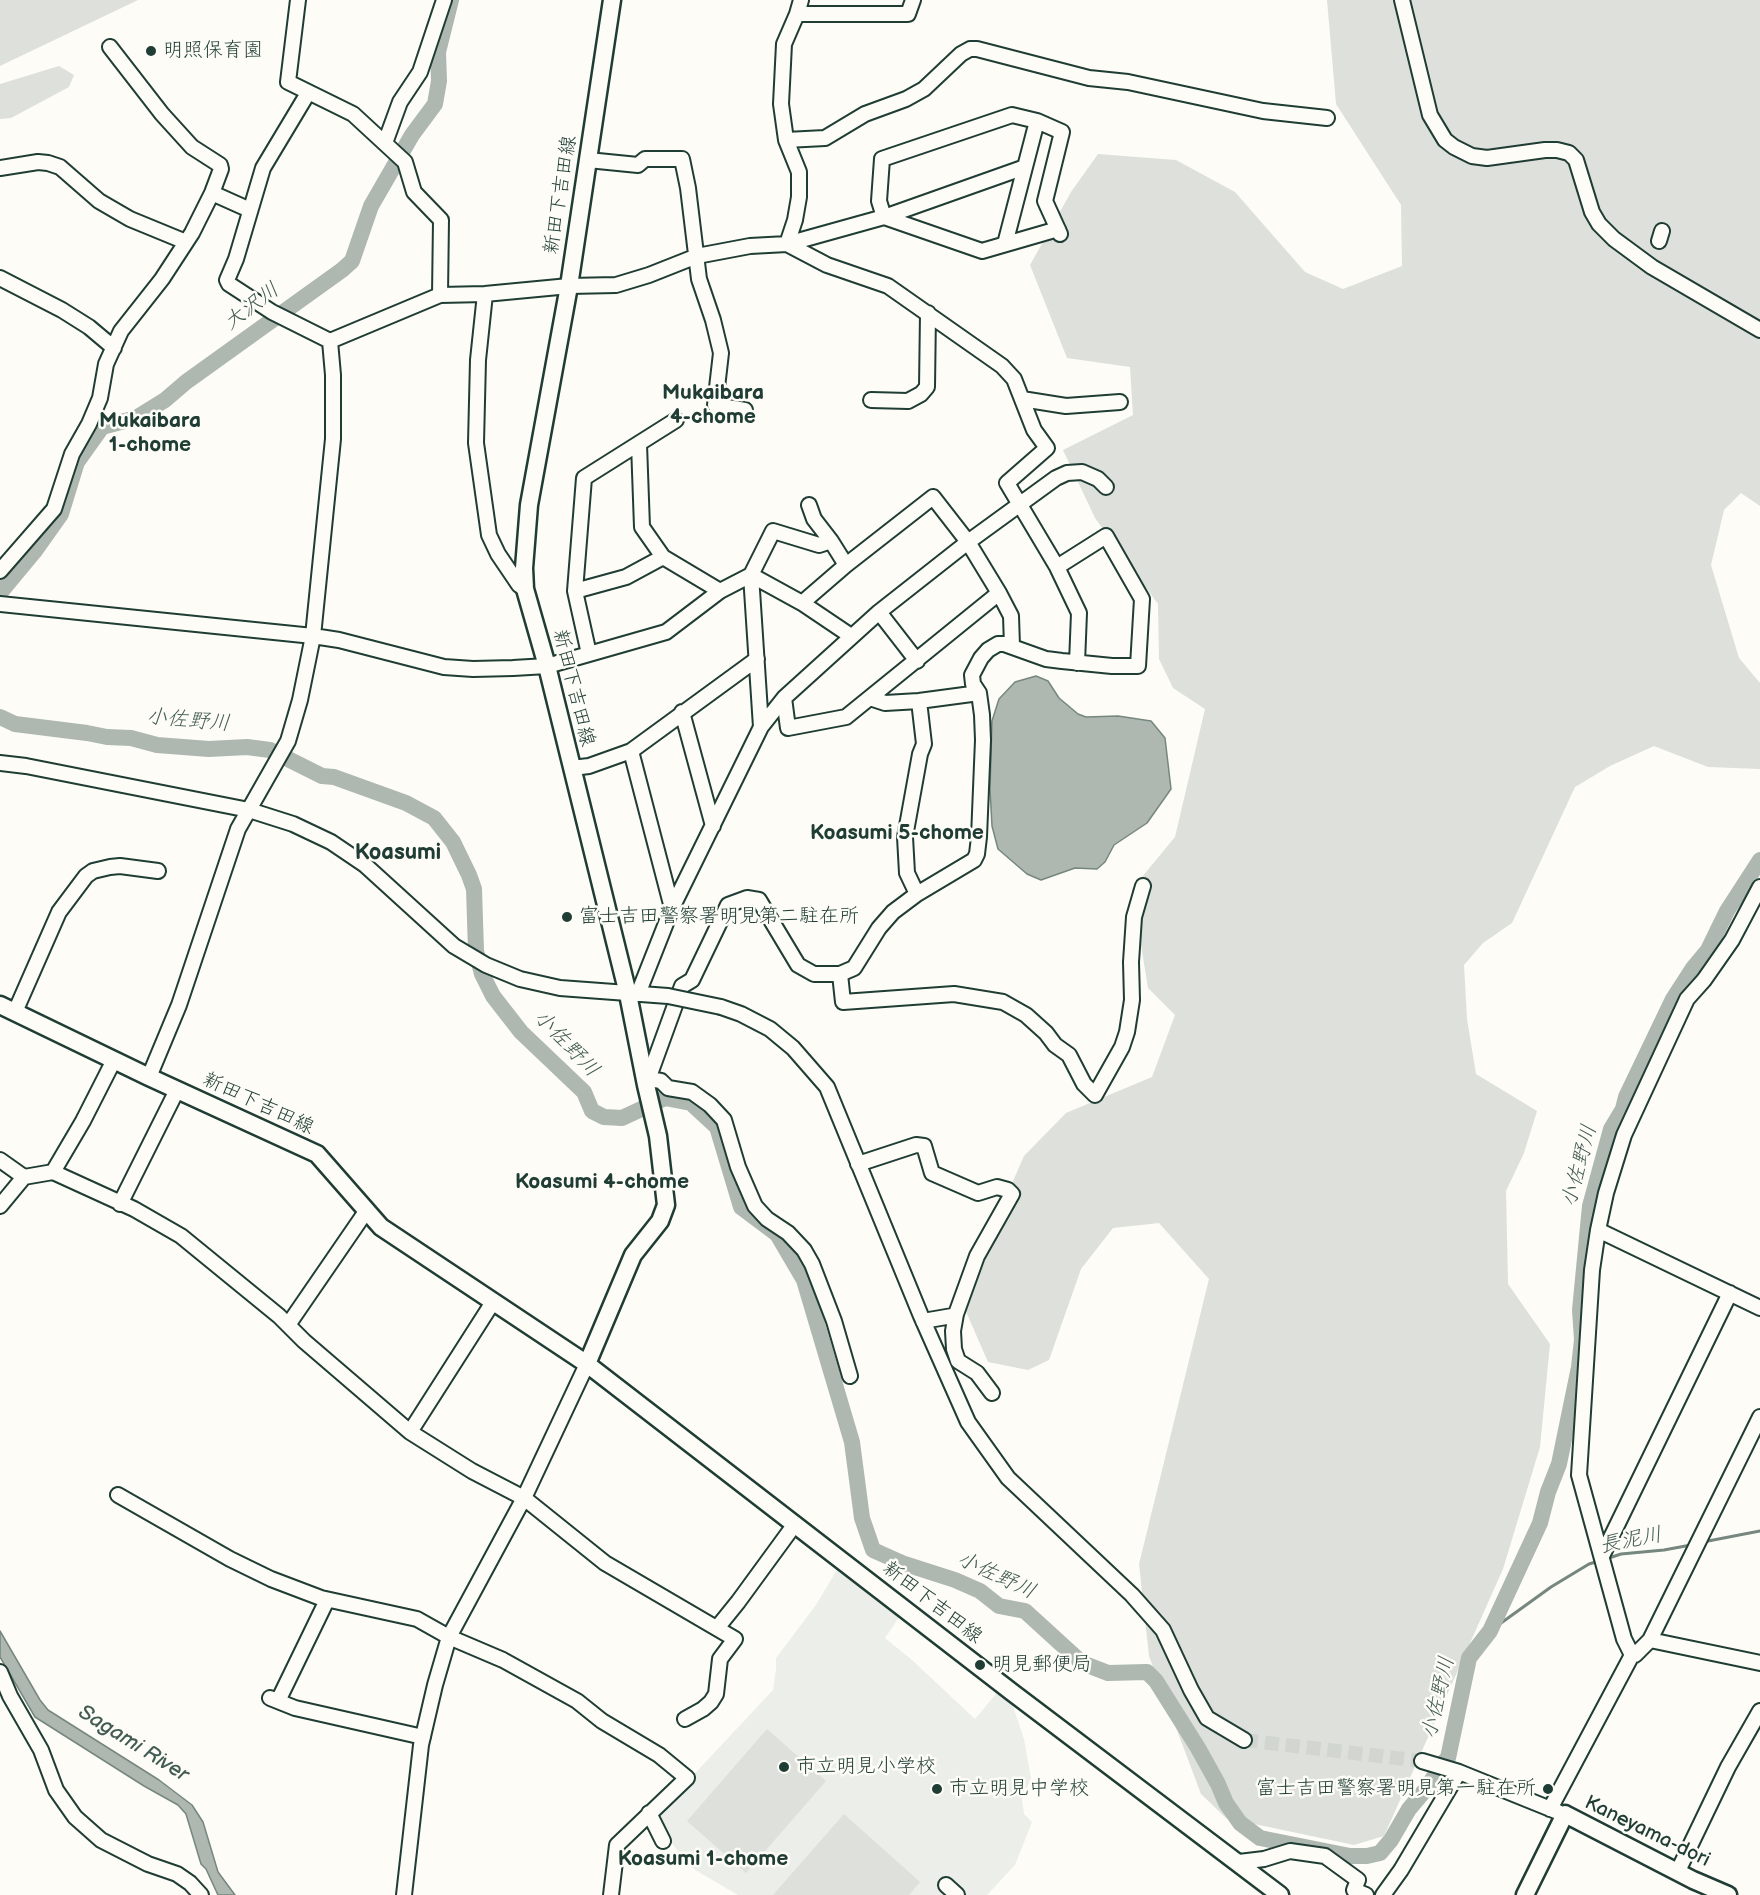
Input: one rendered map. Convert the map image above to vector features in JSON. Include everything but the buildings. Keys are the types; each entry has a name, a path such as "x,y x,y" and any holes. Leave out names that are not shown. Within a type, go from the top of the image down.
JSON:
{"main road":[{"name":"新田下吉田線","path":"587,1365 623,1275 633,1255 660,1221 666,1205 658,1136 633,994 525,589 524,568 529,505 569,286 612,0"},
{"name":"新田下吉田線","path":"7,1008 149,1077 317,1154 381,1227 587,1365 1280,1895"},
{"name":"Kaneyama-dori","path":"1525,1895 1557,1812 1728,1895"}],"street":[{"path":"298,0 288,82 353,114 405,162 414,192 441,220 440,295"},
{"path":"388,146 400,102 420,72 444,0"},
{"path":"787,243 795,220 799,197 799,172 786,140 780,104 783,44 798,14 801,0"},
{"path":"798,14 908,14 913,0"},
{"path":"1402,0 1420,82 1430,115 1445,140 1472,156 1487,158 1545,150 1569,153 1576,160 1592,212 1599,224 1614,239 1652,267 1760,330"},
{"path":"0,571 54,509 72,454 100,398 106,364 121,331 162,279 186,242 212,193 221,169 220,165 192,147 162,114 110,46"},
{"path":"786,140 825,138 865,114 906,99 924,89 961,54 970,49 1089,78 1128,82 1263,111 1327,118"},
{"path":"308,93 263,168 236,259 227,280 229,284 272,312 330,341 440,295 616,285 650,275 697,256 750,246 787,243 884,217 1025,167"},
{"path":"1012,115 1037,121 1062,132 1045,201 1059,231 982,251 884,217 879,201 882,159 1012,115"},
{"path":"1005,244 1037,121"},
{"path":"588,160 639,165 645,159 682,159 688,188 699,279 721,353 715,405 746,410"},
{"path":"0,168 38,162 60,167 99,201 130,219 186,242"},
{"path":"212,193 250,210"},
{"path":"787,243 827,265 888,286 1009,371 1034,430 1047,447 1007,483 1057,567 1079,613 1077,663"},
{"path":"0,278 62,310 114,348"},
{"path":"485,294 478,360 476,443 489,535 498,554 519,585 525,589"},
{"path":"871,400 908,401 921,394 927,387 928,313"},
{"path":"149,1077 179,1005 238,829 288,741 300,700 313,636 333,440 333,375 330,341"},
{"path":"1022,399 1066,406 1120,402"},
{"path":"590,654 575,591 584,478 676,420"},
{"path":"639,444 642,527 663,557 720,591"},
{"path":"633,994 672,908 761,727 784,698 879,612 968,542 1056,478 1074,472 1090,474 1098,478 1106,488"},
{"path":"802,603 846,565 933,497 968,542 999,593 1011,616 1012,646"},
{"path":"809,505 814,519 846,565"},
{"path":"761,727 751,575 773,531 819,546 831,541"},
{"path":"850,1376 834,1321 812,1264 804,1250 788,1233 755,1206 738,1167 724,1120 710,1105 692,1092 668,1088 661,1081 647,1082 682,986 692,980 728,905 747,898 759,900 798,965 814,974 840,974 854,968 882,923 892,912 917,894 972,862 977,854 983,740 979,693 973,684 972,675 981,658 998,644 1012,646 1046,659 1138,666 1142,598 1106,536 1057,567"},
{"path":"575,591 626,577 663,557"},
{"path":"3,605 313,636 339,640 444,667 473,669 547,666 666,632 720,591 751,575"},
{"path":"751,575 802,603 851,636"},
{"path":"784,698 788,728 846,717 999,593"},
{"path":"879,612 917,661"},
{"path":"572,768 589,766 631,751 757,659"},
{"path":"870,698 885,702 919,701 979,693"},
{"path":"917,894 907,873 905,837 920,754 924,744 919,701"},
{"path":"682,712 713,826"},
{"path":"631,751 672,908"},
{"path":"0,763 26,766 249,810 293,824 331,842 365,865 454,946 520,979 560,988 668,996 721,1007 741,1014 770,1029 793,1048 827,1088 923,1321 968,1422 1008,1478 1132,1595 1163,1630 1207,1718 1244,1740"},
{"path":"7,1008 59,912 86,876 93,871 110,867 158,871"},
{"path":"840,974 843,1002 954,994 1004,1002 1026,1015 1046,1033 1055,1045 1069,1055 1084,1084 1095,1095 1122,1047 1127,1032 1131,1000 1134,917 1143,886"},
{"path":"1632,1655 1624,1639 1580,1474 1592,1270 1598,1230 1606,1193 1624,1136 1687,999 1704,980 1732,940 1760,887"},
{"path":"53,1172 114,1060"},
{"path":"120,1204 177,1089"},
{"path":"858,1164 916,1145 924,1146 932,1173 978,1192 997,1188 1008,1190 1012,1194 977,1256 956,1314 953,1331 954,1349 958,1361 977,1373 993,1393"},
{"path":"0,1160 24,1177"},
{"path":"0,1206 24,1177 53,1172 134,1209 181,1236 288,1325 303,1341 410,1432 472,1471 524,1498 604,1563 735,1639 720,1659 716,1694 703,1709 685,1719"},
{"path":"288,1325 367,1210"},
{"path":"1598,1230 1760,1308"},
{"path":"1602,1556 1730,1293"},
{"path":"410,1432 494,1302"},
{"path":"923,1321 952,1317 956,1314"},
{"path":"404,1895 423,1737 449,1637 524,1498 587,1365"},
{"path":"1428,1762 1459,1772 1557,1812 1632,1655 1635,1655 1650,1640 1760,1417"},
{"path":"118,1495 230,1559 283,1584 327,1600 417,1619 449,1637 503,1660 577,1701 602,1721 659,1755 687,1778 617,1845 611,1895"},
{"path":"717,1628 795,1524"},
{"path":"327,1600 274,1700 295,1708 423,1737"},
{"path":"1650,1640 1760,1663"},
{"path":"0,1672 10,1696 41,1750 56,1790 75,1817 100,1840 148,1864 177,1874 201,1895"},
{"path":"1678,1871 1728,1767 1760,1711"},
{"path":"1383,1895 1401,1870 1459,1772"},
{"path":"649,1813 663,1840"},
{"path":"1239,1862 1264,1859 1290,1851 1325,1856 1358,1880 1357,1893"},
{"path":"946,1885 957,1895"}],"shaded area":[{"path":"0,0 138,0 0,66"},
{"path":"1327,0 1760,0 1760,506 1741,493 1724,510 1711,565 1739,658 1760,683 1760,769 1708,767 1654,746 1610,766 1575,787 1512,923 1483,943 1464,965 1467,1019 1476,1074 1537,1111 1524,1153 1506,1191 1508,1284 1550,1344 1540,1447 1503,1569 1384,1836 1354,1845 1226,1818 1201,1794 1149,1656 1139,1564 1209,1279 1159,1223 1113,1228 1081,1269 1049,1360 1028,1370 988,1362 961,1300 1024,1156 1066,1113 1152,1077 1175,1015 1148,988 1132,889 1175,837 1205,709 1173,688 1159,659 1158,604 1095,518 1063,450 1133,415 1130,367 1067,358 1030,265 1071,192 1098,154 1176,160 1235,192 1305,272 1343,289 1402,266 1401,205 1336,104"},
{"path":"59,66 74,75 69,87 11,118 0,119 0,84"},
{"path":"1036,676 1048,681 1059,698 1078,714 1086,717 1118,716 1151,721 1165,738 1171,789 1147,823 1114,845 1105,862 1097,869 1075,868 1041,880 1027,874 998,849 992,826 990,789 992,721 999,699 1015,682"},
{"path":"841,1563 902,1613 885,1638 975,1719 1001,1688 1010,1698 1024,1739 1031,1778 1022,1799 1024,1814 1032,1822 1015,1865 987,1895 738,1895 685,1862 656,1815 773,1690 776,1658 816,1605"},
{"path":"0,1631 48,1710 159,1780 192,1805 203,1822 218,1872 235,1895 218,1895 206,1869 201,1864 186,1814 178,1805 35,1717 0,1657"},
{"path":"767,1729 826,1781 746,1873 687,1821"},
{"path":"844,1814 920,1882 909,1895 773,1895"}],"waterway":[{"name":"大沢川","path":"0,593 34,552 61,514 77,462 102,427 136,418 165,400 186,382 352,261 371,206 412,135 435,104 439,81 438,52 451,0"},
{"name":"小佐野川","path":"0,717 15,724 107,737 131,738 157,745 209,749 247,747 270,750 322,776 334,777 406,803 434,818 453,842 474,889 476,951 482,974 493,996 521,1032 584,1092 592,1111 604,1117 622,1118 665,1098 691,1103 717,1127 741,1207 777,1234 804,1280 852,1442 862,1518 873,1550 980,1591 999,1606 1025,1611 1082,1663 1108,1673 1147,1672 1156,1681 1198,1748 1226,1803 1240,1823 1260,1838 1350,1856 1380,1853 1391,1840 1409,1809 1448,1758 1469,1658 1490,1631 1540,1523 1548,1492 1559,1464 1579,1367 1582,1340 1580,1310 1590,1206 1611,1129 1623,1109 1626,1097 1673,999 1708,950 1727,911 1760,860"},
{"name":"長泥川","path":"1703,1542 1760,1531"},
{"name":"長泥川","path":"1606,1559 1621,1554 1691,1545"},
{"name":"長泥川","path":"1490,1631 1551,1587 1589,1564 1599,1561"}],"tunnel":[{"path":"1244,1740 1422,1761"}],"place":[{"name":"明照保育園","path":"151,51"},
{"name":"富士吉田警察署明見第二駐在所","path":"567,917"},
{"name":"明見郵便局","path":"980,1665"},
{"name":"市立明見小学校","path":"784,1767"},
{"name":"市立明見中学校","path":"937,1789"},
{"name":"富士吉田警察署明見第一駐在所","path":"1548,1789"}],"district":[{"name":"Mukaibara 4-chome","path":"713,406"},
{"name":"Mukaibara 1-chome","path":"150,434"},
{"name":"Koasumi 5-chome","path":"897,834"},
{"name":"Koasumi","path":"398,853"},
{"name":"Koasumi 4-chome","path":"602,1183"},
{"name":"Koasumi 1-chome","path":"703,1860"}],"water label":[{"name":"Sagami River","path":"133,1744"}]}
